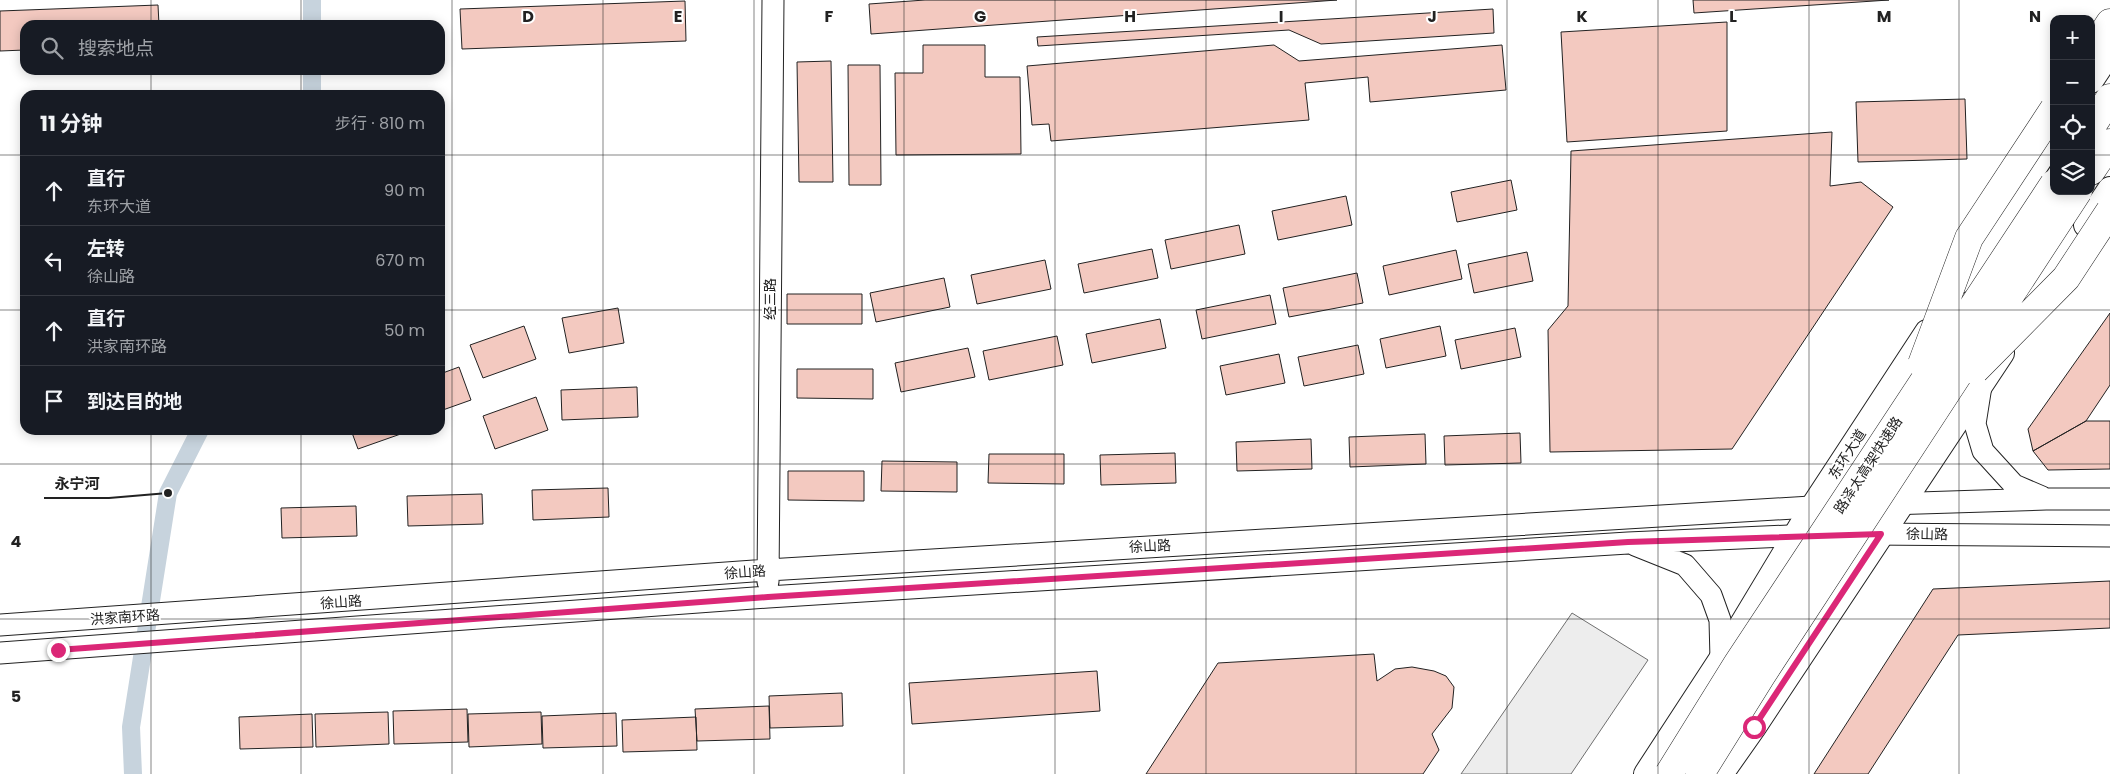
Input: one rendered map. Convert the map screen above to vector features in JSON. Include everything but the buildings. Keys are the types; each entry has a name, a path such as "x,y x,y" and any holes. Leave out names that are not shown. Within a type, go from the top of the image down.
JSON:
{"highway":[{"path":"2095,46 2110,23"},
{"path":"2095,121 2110,98"},
{"path":"1904,411 1970,238 2050,115"},
{"path":"2095,165 2110,143"},
{"name":"路泽太高架快速路","path":"1669,774 1738,663 2050,190"},
{"name":"路泽太高架快速路","path":"1700,774 1761,676 2075,195"},
{"path":"1932,414 2066,278 2110,211"}],"main road":[{"name":"经三路","path":"768,597 773,0"},
{"path":"2095,75 2110,52"},
{"name":"东环大道","path":"1646,774 1721,659 1813,506 2050,144"},
{"path":"1721,774 1981,386 2110,189"},
{"path":"1981,386 1975,424 1983,450 2014,485 2046,499"},
{"name":"徐山路","path":"190,613 768,570 1813,506 2046,499 2110,499"},
{"name":"徐山路","path":"188,641 768,597 1628,542 1796,535 2110,536"},
{"path":"1628,542 1685,565 1712,595 1720,620 1721,659"},
{"name":"洪家南环路","path":"0,625 190,613"},
{"name":"洪家南环路","path":"0,653 188,641"}],"shaded area":[{"path":"1572,613 1648,660 1571,774 1461,774"}],"waterway":[{"path":"312,0 312,20"},
{"path":"312,75 312,90"},
{"path":"133,774 131,727 168,493 197,435"}],"place":[{"name":"永宁河","path":"168,493"}],"route":[{"path":"58,650 768,597 1628,542 1796,535 1881,534 1754,727"}]}
